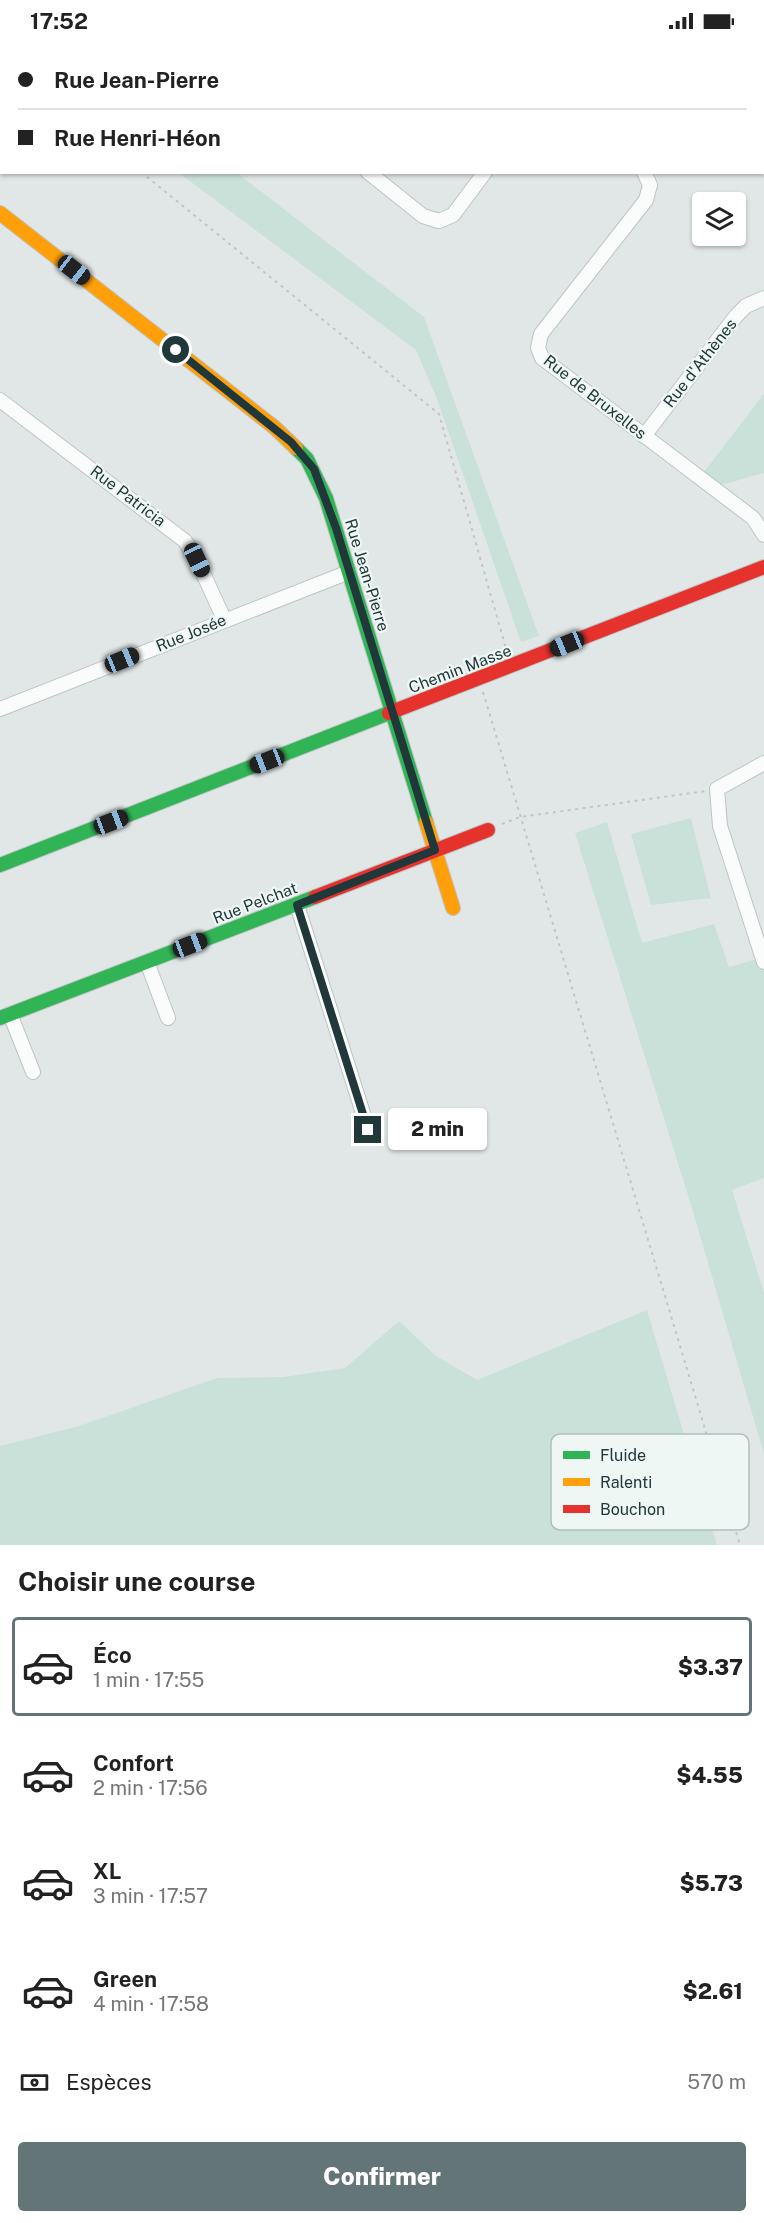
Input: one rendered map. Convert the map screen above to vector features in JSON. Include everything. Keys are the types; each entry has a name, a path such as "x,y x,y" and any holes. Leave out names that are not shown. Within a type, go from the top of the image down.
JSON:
{"street":[{"path":"370,174 423,216 439,221 453,215 484,174"},
{"name":"Rue de Bruxelles","path":"645,174 650,185 645,200 541,334 538,344 542,358 753,518 764,535"},
{"name":"Rue Jean-Pierre","path":"2,219 297,447 317,476 453,908"},
{"name":"Rue d'Athènes","path":"644,436 736,316 746,306 764,298"},
{"name":"Rue Patricia","path":"0,400 185,541 197,560 224,619"},
{"name":"Chemin Masse","path":"0,865 764,567"},
{"name":"Rue Josée","path":"0,709 224,619 349,572"},
{"path":"764,763 717,789 720,826 764,962"},
{"name":"Rue Pelchat","path":"5,1016 488,830"},
{"path":"297,905 368,1130"},
{"path":"147,962 168,1018"},
{"path":"5,1016 33,1072"}],"path":[{"path":"143,174 439,414 510,667"},
{"path":"479,679 706,1434"},
{"path":"488,830 520,818 717,789"},
{"path":"735,1530 740,1545"}],"green space":[{"path":"180,174 238,174 424,317 539,636 521,642 437,399 416,350"},
{"path":"764,394 764,473 721,485 704,472"},
{"path":"691,818 711,898 651,905 631,834"},
{"path":"607,822 642,943 714,924 729,967 764,957 764,1178 732,1190 764,1293 764,1454 691,1205 575,833"},
{"path":"647,1310 684,1434 551,1434 551,1530 713,1530 717,1545 0,1545 0,1446 79,1426 217,1378 283,1377 345,1368 399,1321 436,1356 477,1380"}],"traffic: fast":[{"path":"296,448 307,459 326,498 426,822"},
{"path":"0,865 389,713"},
{"path":"0,1018 315,897"}],"traffic: slow":[{"path":"0,213 274,427 296,448"},
{"path":"426,822 453,908"}],"traffic: jam":[{"path":"389,713 764,567"},
{"path":"315,897 488,830"}],"route":[{"path":"176,350 291,442 314,469 336,528 435,850 297,905 368,1130"}]}
